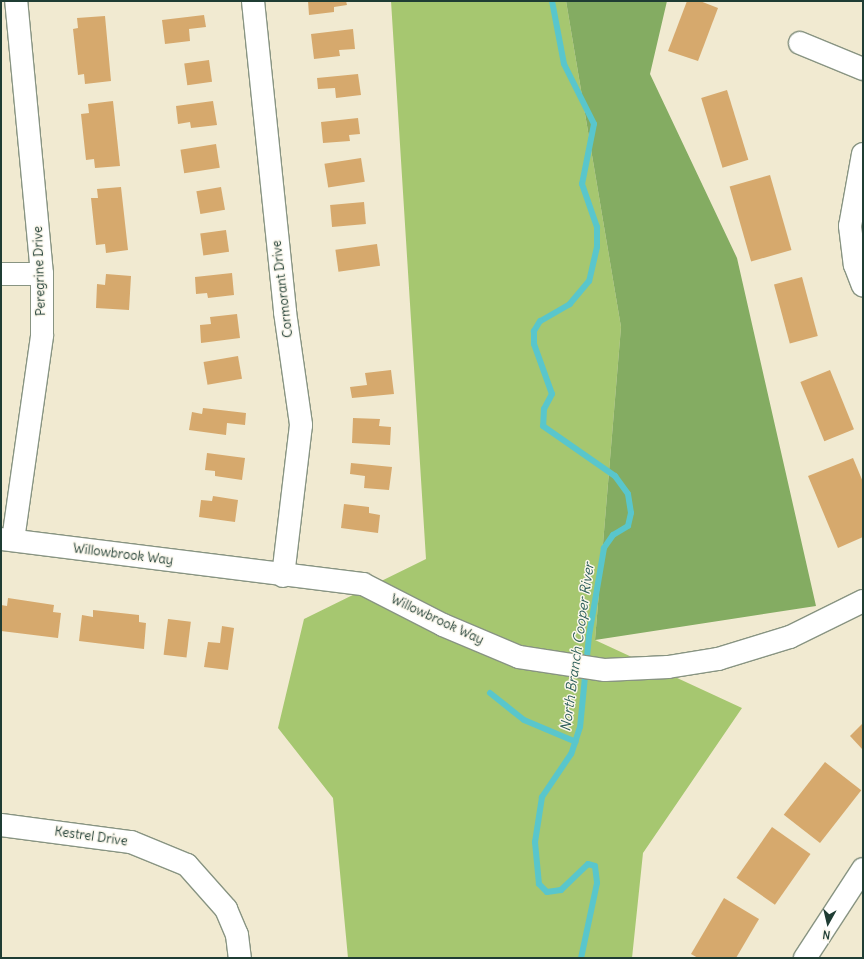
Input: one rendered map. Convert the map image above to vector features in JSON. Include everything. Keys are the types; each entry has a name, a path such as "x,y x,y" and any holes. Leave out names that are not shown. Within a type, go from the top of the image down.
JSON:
{"street":[{"name":"Peregrine Drive","path":"7,540 42,335 42,274 16,1"},
{"name":"Cormorant Drive","path":"252,1 284,304 301,426 283,576"},
{"path":"800,43 863,69"},
{"path":"863,154 850,226 855,266 863,286"},
{"path":"1,274 42,274"},
{"name":"Willowbrook Way","path":"7,540 283,576 363,584 443,625 520,657 605,670 668,667 718,659 790,637 863,601"},
{"name":"Kestrel Drive","path":"1,825 131,842 187,865 226,909 237,934 240,958"},
{"path":"805,958 863,869"}],"green space":[{"path":"391,1 566,1 621,327 595,640 742,708 643,853 632,958 348,958 333,798 278,728 304,619 426,559"},
{"path":"566,1 667,1 650,74 737,258 816,606 595,640 621,327"}],"building":[{"path":"308,1 346,1 347,5 334,7 334,12 309,15"},
{"path":"687,1 700,1 718,8 698,61 668,51"},
{"path":"204,15 206,27 189,29 190,41 165,44 162,20"},
{"path":"105,16 111,81 85,84 84,74 78,75 73,29 78,28 77,18"},
{"path":"353,29 355,49 339,50 340,56 314,59 311,34"},
{"path":"209,60 212,82 187,85 184,63"},
{"path":"358,74 361,95 336,98 335,88 318,89 317,78"},
{"path":"727,90 748,160 723,168 701,98"},
{"path":"113,101 120,166 95,168 94,159 86,160 81,114 89,113 88,104"},
{"path":"213,101 217,125 191,128 190,122 178,124 176,106"},
{"path":"358,118 360,134 349,135 350,141 323,143 321,122"},
{"path":"216,144 220,168 184,173 180,150"},
{"path":"361,158 365,182 328,187 324,164"},
{"path":"770,175 791,250 751,262 730,187"},
{"path":"121,187 128,250 106,253 105,244 96,245 91,198 98,198 97,189"},
{"path":"221,187 225,210 200,214 196,191"},
{"path":"364,202 366,224 332,227 330,205"},
{"path":"226,230 229,252 203,255 200,234"},
{"path":"377,244 380,266 338,272 335,250"},
{"path":"232,273 234,295 208,298 207,293 196,294 195,277"},
{"path":"106,274 131,276 129,310 96,308 97,284 105,285"},
{"path":"802,277 818,336 790,343 774,285"},
{"path":"237,314 240,338 201,343 200,325 211,324 210,317"},
{"path":"238,356 242,379 208,385 204,362"},
{"path":"391,370 394,394 352,398 350,387 367,385 365,373"},
{"path":"830,370 854,429 824,441 800,382"},
{"path":"203,408 246,413 245,425 227,423 226,435 189,430 192,412 202,414"},
{"path":"353,418 380,419 379,426 391,427 390,445 352,443"},
{"path":"207,453 245,458 242,480 215,476 215,471 205,470"},
{"path":"853,458 863,482 863,537 838,548 808,476"},
{"path":"351,463 392,467 389,490 364,488 365,476 350,474"},
{"path":"213,496 238,500 235,522 199,517 201,500 212,501"},
{"path":"344,504 369,507 369,513 380,515 378,533 341,528"},
{"path":"8,598 54,605 53,612 61,613 58,638 1,631 1,605 7,606"},
{"path":"93,610 139,615 139,622 146,623 144,649 79,641 82,615 93,617"},
{"path":"168,619 191,622 186,658 164,655"},
{"path":"222,626 234,628 228,670 204,667 208,642 220,643"},
{"path":"863,723 863,750 850,736"},
{"path":"825,762 861,790 820,843 784,815"},
{"path":"772,827 811,854 775,905 736,878"},
{"path":"724,898 759,919 736,958 698,958 691,954"}],"waterway":[{"name":"North Branch Cooper River","path":"552,1 564,64 594,124 582,184 597,227 597,247 589,281 570,304 540,321 534,331 534,344 552,394 544,409 543,426 615,476 628,494 631,513 628,526 613,535 604,548 589,636 580,727 571,754 542,797 535,842 539,884 547,892 561,890 588,864 595,866 597,883 581,958"},
{"path":"490,693 524,720 576,742"}]}
